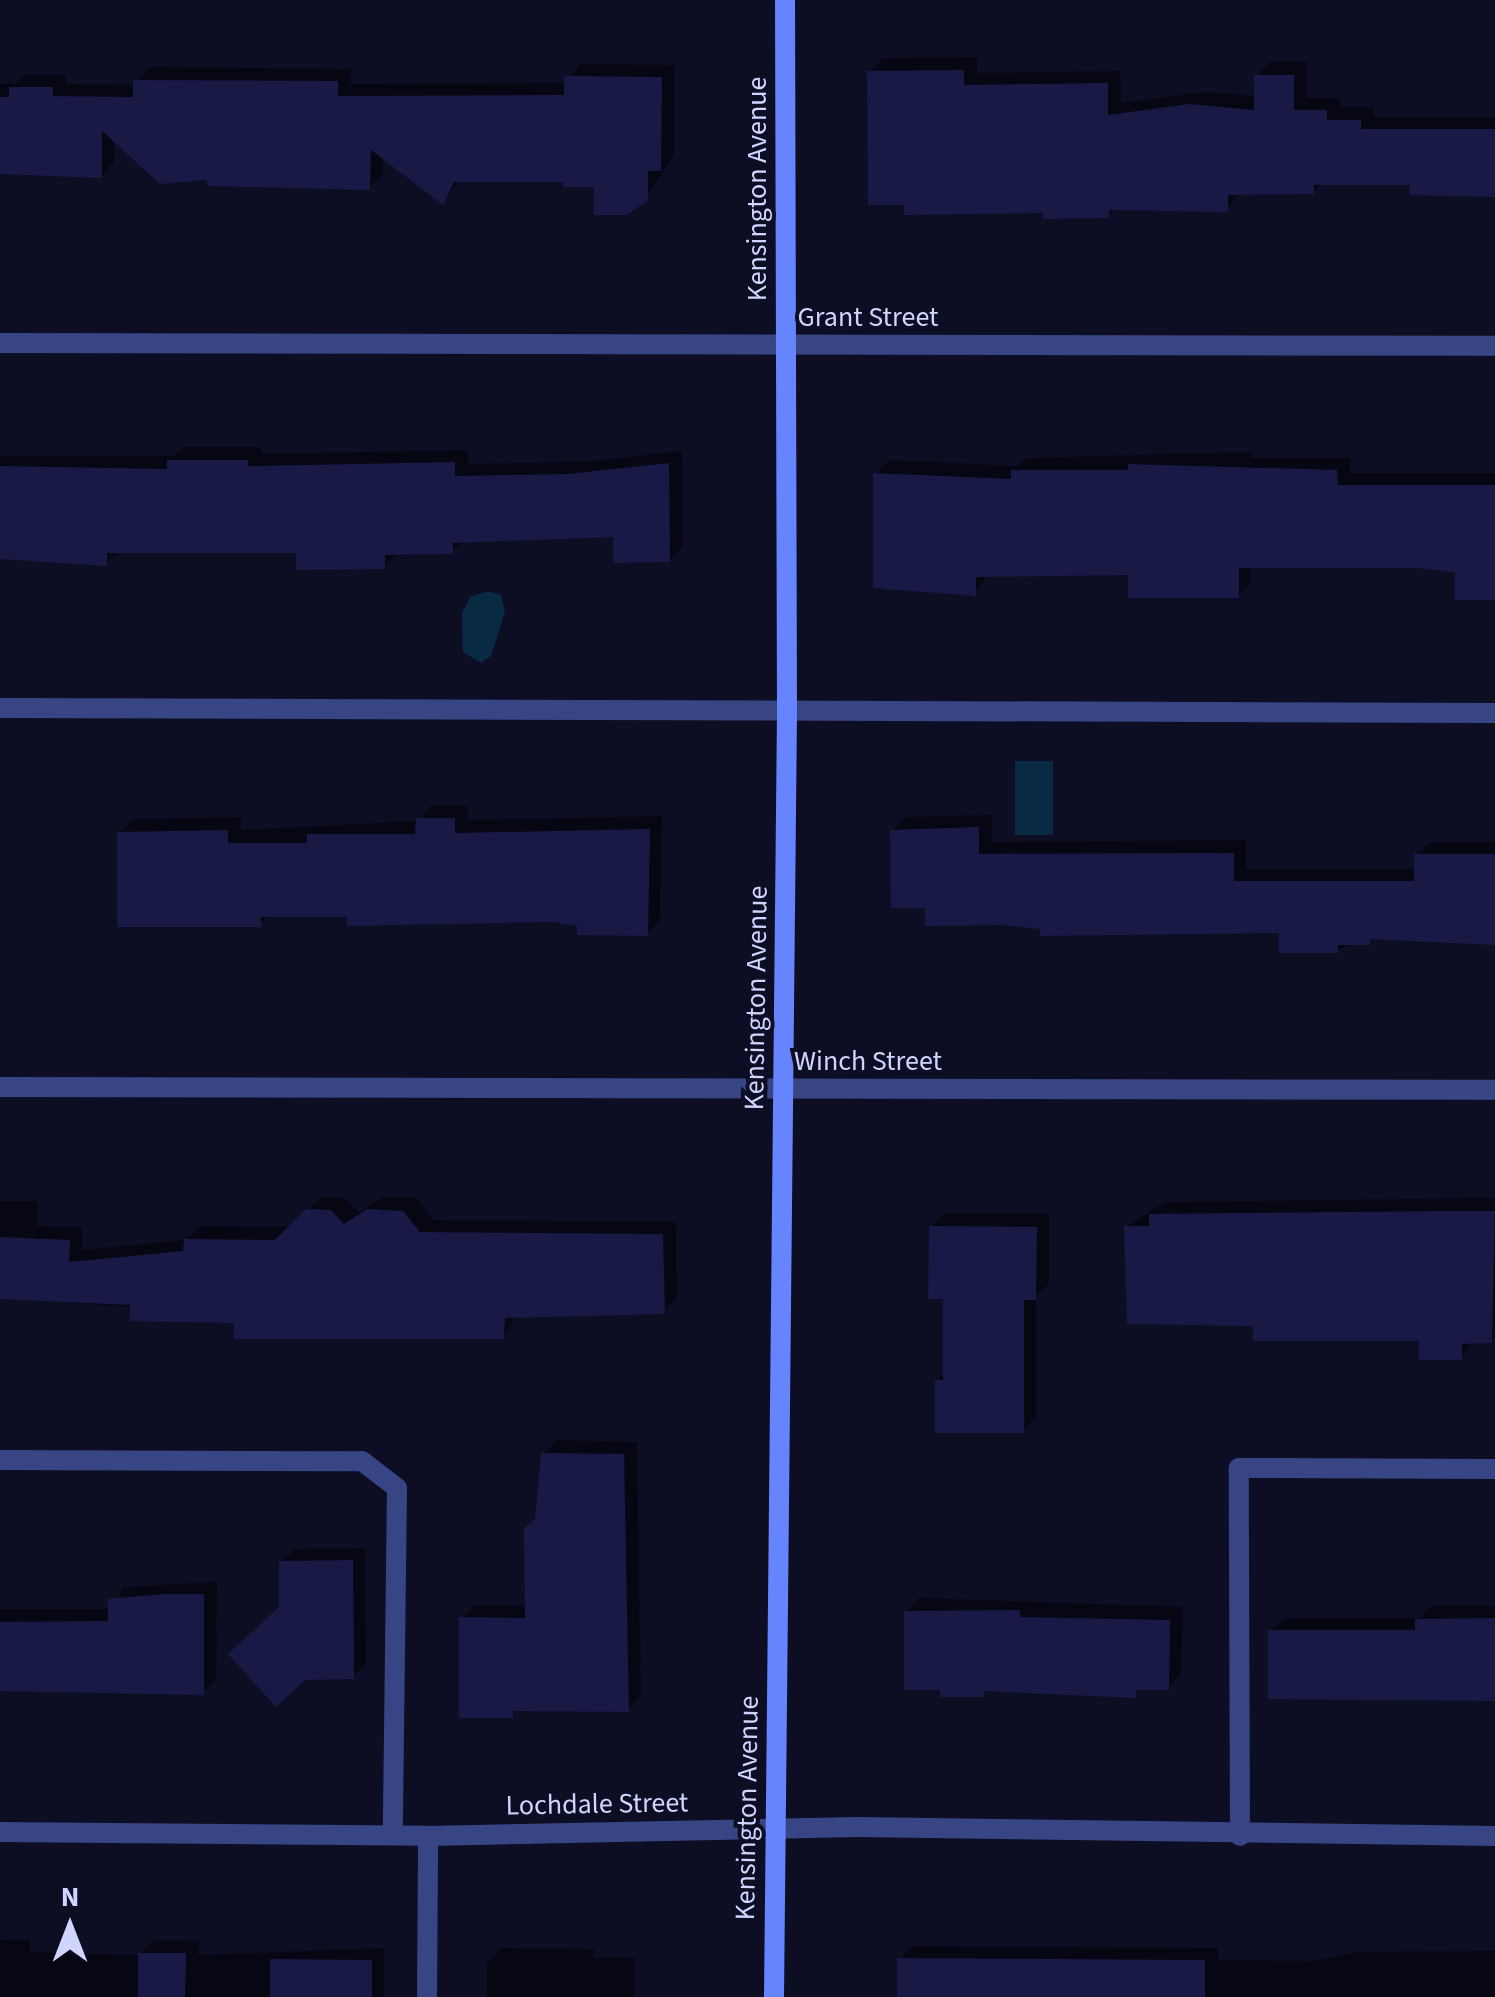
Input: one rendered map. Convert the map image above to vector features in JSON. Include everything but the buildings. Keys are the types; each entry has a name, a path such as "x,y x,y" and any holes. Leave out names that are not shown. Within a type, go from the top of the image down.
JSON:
{"street":[{"name":"Kensington Avenue","path":"774,1997 787,711 784,0"},
{"name":"Grant Street","path":"0,342 1495,346"},
{"path":"0,708 1495,714"},
{"name":"Winch Street","path":"0,1087 1495,1090"},
{"path":"0,1460 362,1461 397,1488 394,1834"},
{"path":"1240,1836 1239,1468 1495,1469"},
{"name":"Lochdale Street","path":"0,1832 428,1836 774,1829 1495,1836"},
{"path":"427,1997 428,1836"}],"water":[{"path":"488,591 501,595 505,612 491,656 481,663 463,652 462,613 470,597"},
{"path":"1015,761 1053,761 1053,835 1015,835"}]}
